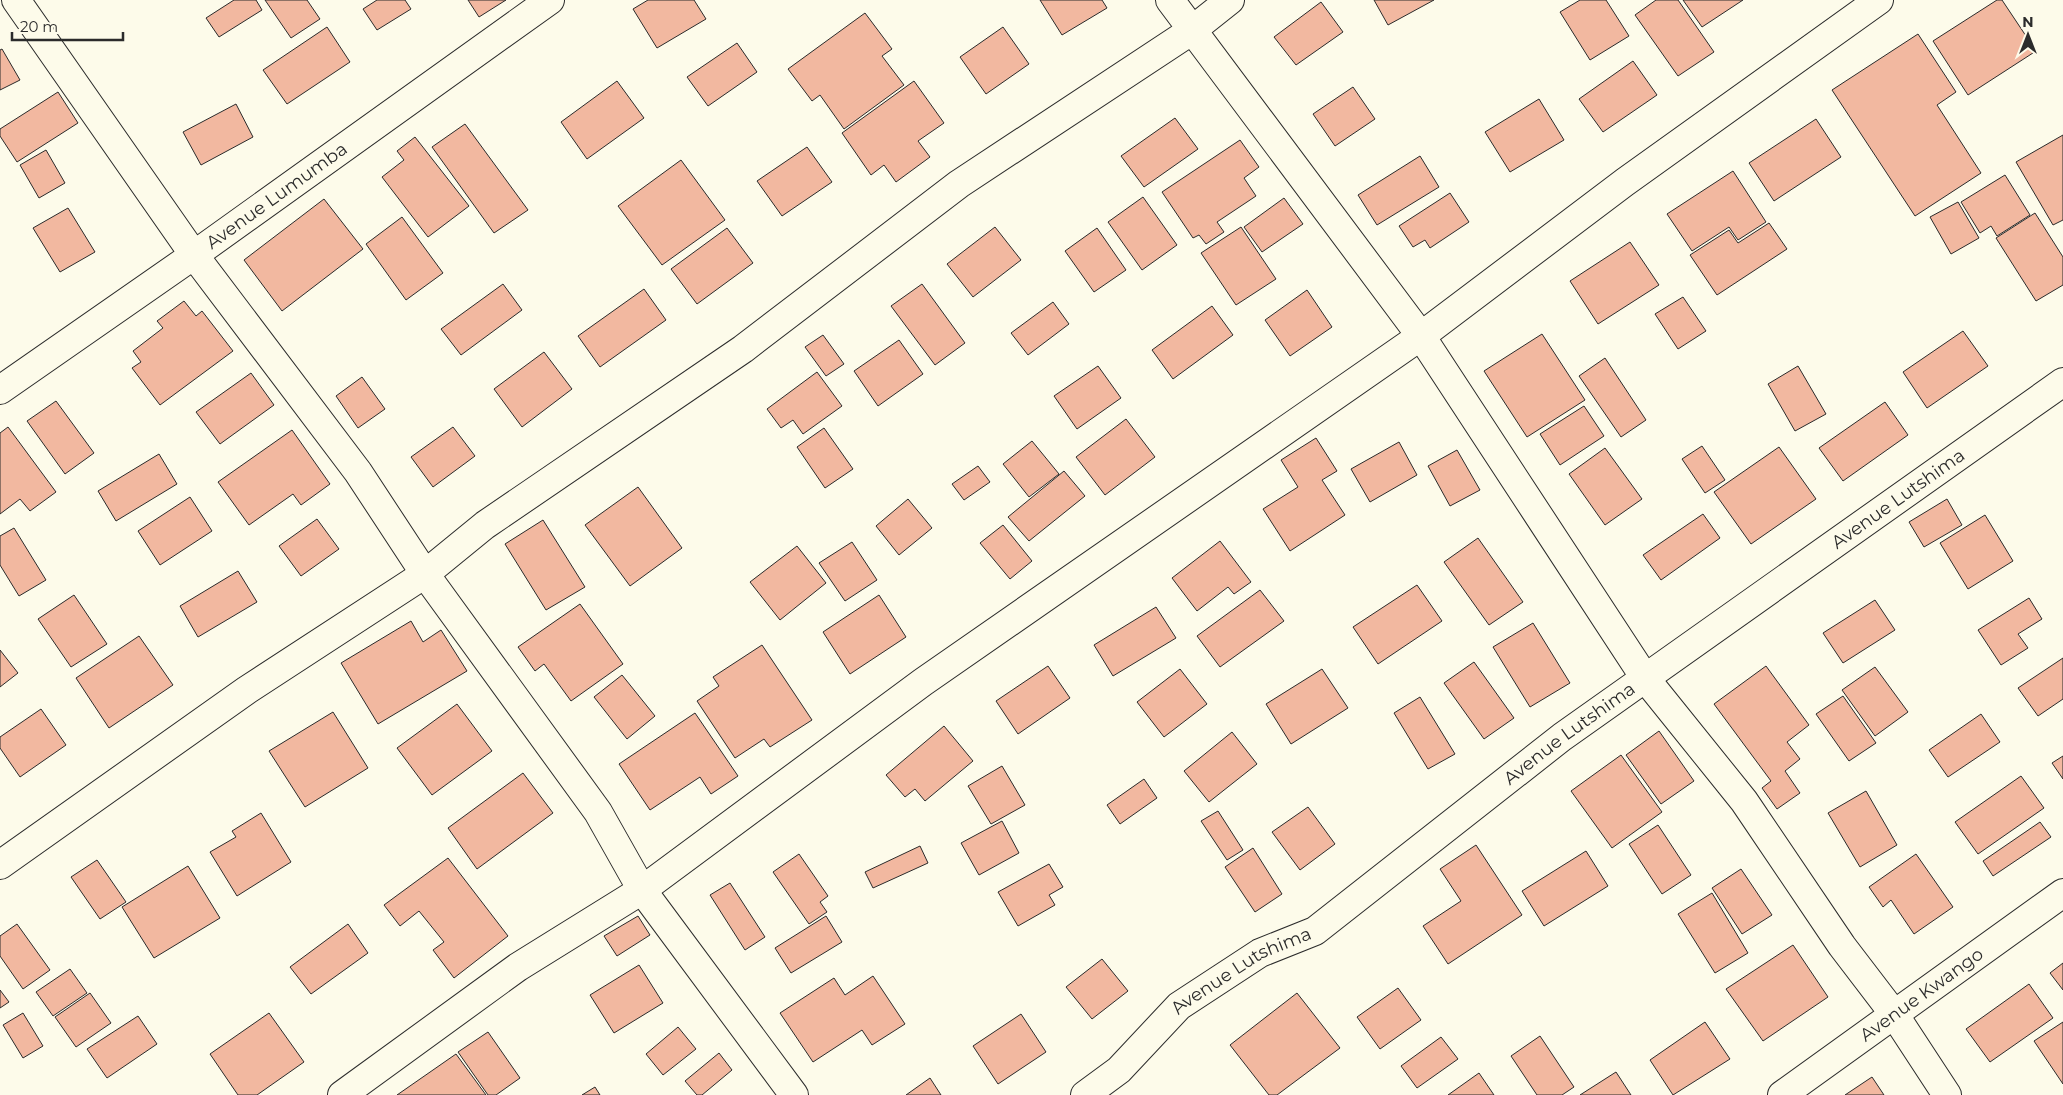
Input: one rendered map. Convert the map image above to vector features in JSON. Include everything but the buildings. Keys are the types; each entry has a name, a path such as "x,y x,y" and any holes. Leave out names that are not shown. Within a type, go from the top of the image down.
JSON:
{"street":[{"path":"16,0 194,255 358,472 426,574 598,812 642,890 794,1095"},
{"name":"Avenue Lumumba","path":"0,390 194,255 550,0"},
{"path":"1170,0 1421,336 1645,678 1744,801 1842,946 1894,1014 1946,1095"},
{"path":"0,865 247,690 426,574 485,525 743,349 959,184 1192,31 1230,0"},
{"path":"342,1095 518,967 642,890 924,682 1421,336 1625,182 1879,0"},
{"name":"Avenue Lutshima","path":"1085,1095 1119,1070 1179,1006 1260,952 1315,931 1562,737 2063,382"},
{"name":"Avenue Kwango","path":"1782,1095 2063,892"}]}
